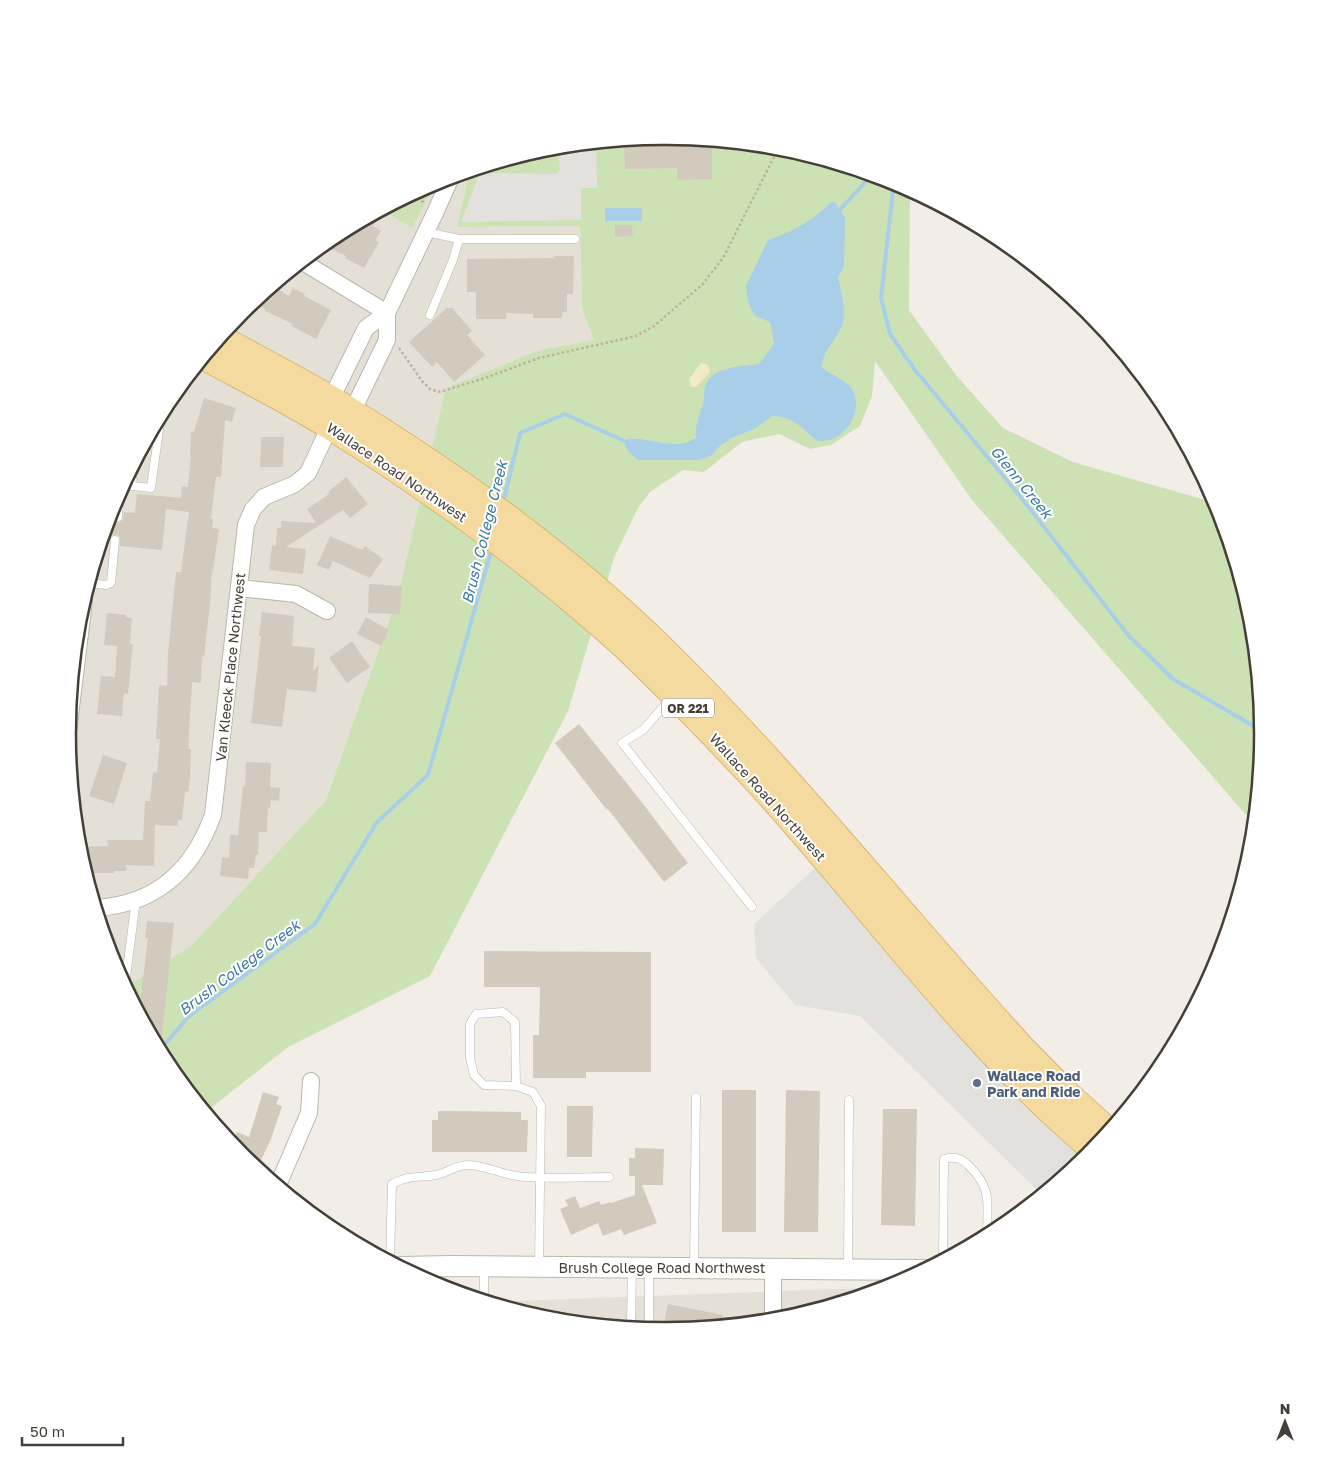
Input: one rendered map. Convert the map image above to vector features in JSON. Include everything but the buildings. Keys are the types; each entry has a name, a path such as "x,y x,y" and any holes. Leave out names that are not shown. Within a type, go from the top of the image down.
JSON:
{"main road":[{"name":"Wallace Road Northwest","path":"226,341 341,406 433,465 521,529 605,597 652,639 756,745 1019,1045 1065,1092 1103,1127"},
{"name":"Wallace Road Northwest","path":"210,360 330,426 464,516 530,567 620,643 674,694 758,783 952,1008 1021,1081 1087,1143"}],"street":[{"path":"330,426 341,406 387,340 387,313 446,188"},
{"path":"308,265 387,313"},
{"path":"341,406 366,328 387,313"},
{"name":"Van Kleeck Place Northwest","path":"102,907 132,901 154,892 176,877 191,858 205,835 213,814 246,525 253,509 264,498 295,484 308,473 330,426"},
{"path":"239,588 296,594 327,611"},
{"path":"281,1179 309,1113 310,1081"},
{"name":"Brush College Road Northwest","path":"416,1267 539,1266 907,1270"},
{"path":"773,1268 773,1312"}],"lane":[{"path":"426,232 459,240 575,239"},
{"path":"430,315 453,260 459,240"},
{"path":"131,486 152,488 159,433"},
{"path":"95,584 106,585 111,583 116,540"},
{"path":"674,694 643,730 622,743 752,907"},
{"path":"126,970 132,901"},
{"path":"516,1086 515,1022 503,1012 476,1014 470,1024 470,1058 474,1075 484,1085 516,1086 533,1092 541,1106 539,1266"},
{"path":"694,1268 696,1098"},
{"path":"848,1269 849,1100"},
{"path":"943,1252 944,1159 953,1156 962,1159 980,1176 987,1198 987,1226"},
{"path":"390,1254 392,1184 409,1177 437,1175 466,1164 487,1167 515,1176 540,1178 609,1176"},
{"path":"484,1266 484,1293"},
{"path":"632,1321 640,1267"},
{"path":"640,1267 648,1322"}],"path":[{"path":"387,340 397,345 422,381 430,389 440,392 539,358 636,336 654,326 702,285 723,258 774,155"},
{"path":"419,199 426,205"}],"shaded area":[{"path":"596,149 597,188 581,188 581,220 461,222 479,175 486,173 556,174 560,170 559,155"},
{"path":"467,179 457,227 580,226 582,308 594,340 540,350 399,592 326,800 192,945 132,983 107,923 96,886 81,810 78,772 76,734 81,657 96,581 107,544 121,508 155,439 175,406 198,375 222,345 249,317 307,266 338,244 405,205"},
{"name":"Wallace Road Park and Ride","path":"817,866 1081,1150 1037,1190 860,1016 795,1005 756,958 754,924"},
{"path":"862,1288 780,1311 704,1321 626,1321 550,1311 510,1301"}],"green space":[{"path":"626,146 704,146 780,156 854,176 910,199 909,310 956,375 1003,428 1073,462 1205,500 1223,544 1234,581 1249,657 1254,734 1248,817 972,500 875,361 872,396 860,426 831,445 810,449 779,434 742,442 704,472 683,470 650,492 638,508 614,558 568,711 430,976 288,1047 211,1108 175,1061 155,1028 132,983 192,945 326,800 399,592 446,388 540,350 594,340 582,308 580,226 457,227 467,179 550,156"},
{"path":"430,194 412,228 389,214"}],"sand":[{"path":"701,363 708,365 710,372 696,387 691,387 689,379"}],"water":[{"path":"835,202 845,218 844,267 838,277 844,316 838,334 824,356 822,368 843,380 851,387 855,395 855,411 849,426 837,437 817,441 787,418 773,416 754,429 732,438 720,446 712,455 700,460 638,460 625,446 628,439 678,444 686,443 696,438 697,425 704,402 705,386 710,378 722,370 759,364 774,344 770,322 755,316 748,302 746,286 768,240 802,225 830,203"},
{"path":"605,208 642,208 642,221 605,221"}],"waterway":[{"name":"Brush College Creek","path":"837,213 867,181"},
{"name":"Glenn Creek","path":"893,191 881,298 890,334 915,370 1019,495 1129,636 1173,679 1254,726"},
{"name":"Brush College Creek","path":"503,503 520,433 565,414 631,444"},
{"name":"Brush College Creek","path":"165,1044 189,1016 315,924 377,822 428,775 492,548"}],"place":[{"name":"Wallace Road Park and Ride","path":"977,1083"}]}
